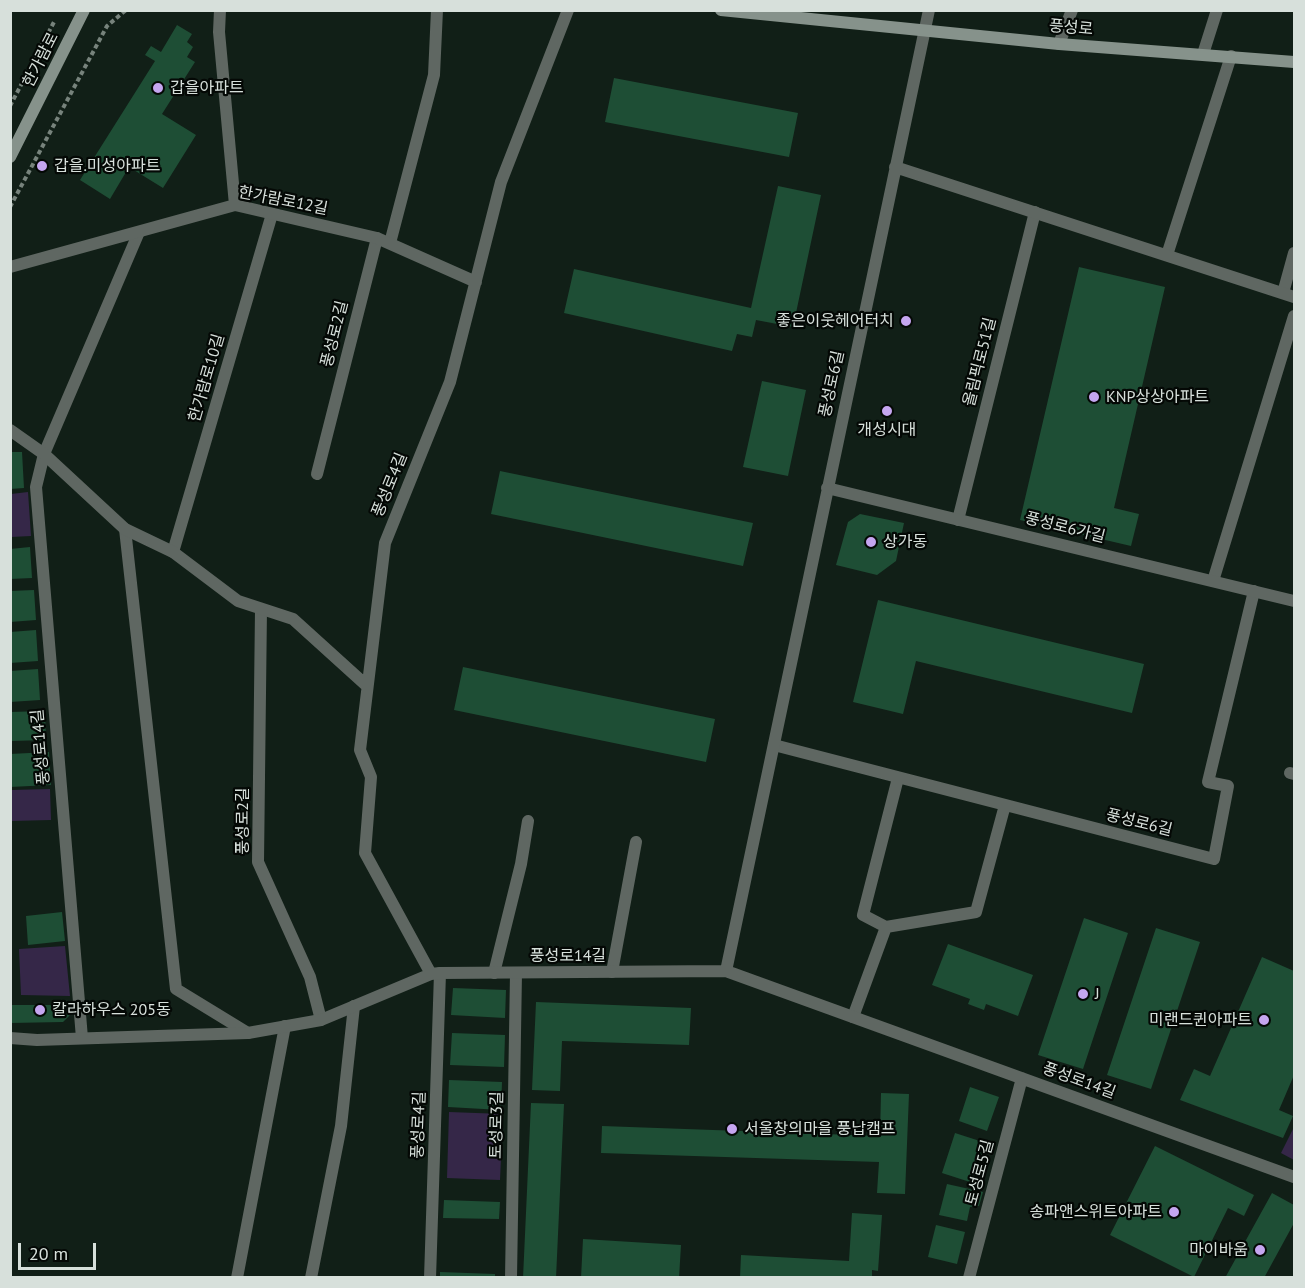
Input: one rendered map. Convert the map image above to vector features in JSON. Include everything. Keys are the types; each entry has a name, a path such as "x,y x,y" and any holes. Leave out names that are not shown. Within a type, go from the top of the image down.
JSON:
{"street":[{"name":"한가람로","path":"10,157 84,10"},
{"path":"220,10 219,32 235,205"},
{"path":"390,243 434,75 437,10"},
{"name":"풍성로4길","path":"430,1278 436,974 365,853 371,777 360,750 385,543 450,382 501,182 568,10"},
{"name":"풍성로","path":"721,10 1059,44 1294,62"},
{"name":"풍성로6길","path":"726,971 929,10"},
{"path":"1059,44 1072,10"},
{"path":"1203,54 1217,10"},
{"path":"1167,255 1231,56"},
{"path":"895,167 1289,295 1294,253"},
{"name":"한가람로12길","path":"10,267 235,205 377,238 476,282"},
{"name":"올림픽로51길","path":"958,520 1035,212"},
{"name":"한가람로10길","path":"173,552 272,214"},
{"path":"44,454 139,232"},
{"name":"풍성로2길","path":"317,474 377,238"},
{"path":"1213,581 1294,316"},
{"path":"10,430 44,454 125,529 173,552 238,601 293,619 368,686"},
{"name":"풍성로14길","path":"44,454 36,487 82,1038"},
{"name":"풍성로6가길","path":"827,488 1294,601"},
{"path":"125,529 176,988 248,1033"},
{"name":"풍성로6길","path":"774,745 1214,859 1228,786 1208,782 1254,591"},
{"name":"풍성로2길","path":"261,609 258,862 310,977 321,1020"},
{"path":"898,778 863,915 886,927 976,912 1005,805"},
{"path":"494,973 521,864 528,821"},
{"path":"612,972 636,842"},
{"path":"853,1017 886,927"},
{"name":"풍성로14길","path":"10,1038 248,1033 321,1020 436,974 726,971 1294,1177"},
{"name":"토성로3길","path":"511,1278 516,973"},
{"path":"311,1278 340,1126 354,1006"},
{"path":"237,1278 285,1026"},
{"name":"토성로5길","path":"969,1278 1022,1078"}],"path":[{"path":"10,207 107,26 126,10"},
{"path":"10,106 54,21"}],"shaded area":[{"path":"28,492 31,536 11,537 11,494"},
{"path":"50,789 51,820 11,821 11,790"},
{"path":"65,946 70,996 21,995 19,949"},
{"path":"449,1112 503,1114 500,1180 447,1178"},
{"path":"1294,1127 1294,1160 1281,1153"}],"building":[{"name":"갑을아파트","path":"177,25 192,34 187,42 193,47 187,57 195,62 162,114 196,135 163,188 129,167 110,199 80,180 155,61 145,55 151,46 161,52"},
{"path":"614,78 798,113 789,157 605,122"},
{"path":"778,186 821,195 793,327 756,320 752,337 737,334 732,351 564,313 574,269 751,308"},
{"name":"KNP상상아파트","path":"1079,267 1165,287 1114,508 1139,514 1131,546 1020,520"},
{"path":"762,381 806,390 788,476 743,467"},
{"path":"10,452 22,452 24,488 10,489"},
{"path":"500,471 753,523 743,566 491,514"},
{"name":"상가동","path":"860,514 904,523 896,561 877,575 836,565 848,522"},
{"path":"30,547 32,578 10,579 10,549"},
{"path":"34,590 36,620 10,622 10,591"},
{"path":"878,600 1144,664 1132,713 916,661 903,714 853,702"},
{"path":"36,630 38,661 10,663 10,632"},
{"path":"463,667 715,719 706,762 454,710"},
{"path":"38,669 40,700 10,702 10,671"},
{"path":"45,711 46,740 11,741 10,712"},
{"path":"49,752 51,785 10,787 10,754"},
{"path":"62,912 65,941 28,945 26,916"},
{"name":"J","path":"1084,918 1128,933 1083,1069 1038,1055"},
{"path":"1156,928 1200,942 1151,1089 1107,1075"},
{"path":"948,944 1033,975 1018,1016 986,1004 984,1010 968,1004 970,999 932,985"},
{"name":"미랜드퀸아파트","path":"1262,957 1294,971 1294,1075 1279,1110 1293,1116 1283,1138 1180,1100 1194,1069 1210,1076"},
{"path":"453,988 506,990 505,1018 451,1015"},
{"path":"536,1002 691,1008 689,1045 562,1041 560,1091 532,1090"},
{"name":"칼라하우스 205동","path":"10,1005 70,1005 70,1015 63,1022 10,1023"},
{"path":"452,1033 505,1035 504,1067 450,1065"},
{"path":"449,1080 502,1082 501,1110 448,1107"},
{"path":"970,1087 999,1097 987,1131 959,1121"},
{"path":"881,1093 909,1094 905,1194 877,1193 879,1162 601,1153 602,1126 880,1136"},
{"path":"531,1103 564,1104 556,1278 523,1278"},
{"path":"955,1133 986,1143 973,1183 942,1173"},
{"name":"송파앤스위트아파트","path":"1155,1146 1254,1195 1244,1216 1228,1208 1194,1277 1110,1235"},
{"path":"947,1184 983,1192 979,1206 970,1207 967,1221 939,1215"},
{"name":"마이바움","path":"1272,1193 1294,1205 1294,1223 1264,1278 1225,1278"},
{"path":"444,1200 500,1202 499,1219 443,1218"},
{"path":"852,1213 882,1215 878,1271 872,1270 872,1278 740,1278 741,1255 849,1261"},
{"path":"936,1225 965,1232 957,1264 928,1257"},
{"path":"583,1239 681,1245 679,1278 581,1278"},
{"path":"440,1272 495,1274 495,1278 440,1278"}],"place":[{"name":"갑을아파트","path":"158,88"},
{"name":"갑을.미성아파트","path":"42,166"},
{"name":"좋은이웃헤어터치","path":"906,321"},
{"name":"KNP상상아파트","path":"1094,397"},
{"name":"개성시대","path":"887,411"},
{"name":"상가동","path":"871,542"},
{"name":"J","path":"1083,994"},
{"name":"칼라하우스 205동","path":"40,1010"},
{"name":"미랜드퀸아파트","path":"1264,1020"},
{"name":"서울창의마을 풍납캠프","path":"732,1129"},
{"name":"송파앤스위트아파트","path":"1174,1212"},
{"name":"마이바움","path":"1260,1250"}]}
